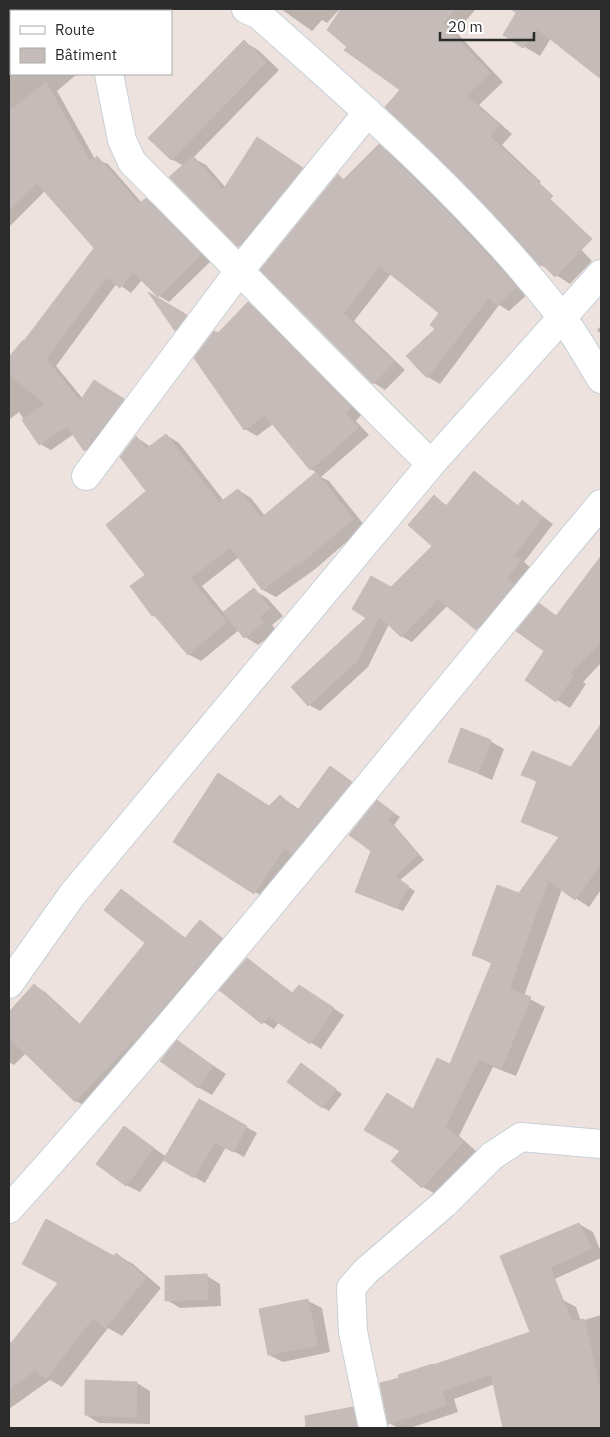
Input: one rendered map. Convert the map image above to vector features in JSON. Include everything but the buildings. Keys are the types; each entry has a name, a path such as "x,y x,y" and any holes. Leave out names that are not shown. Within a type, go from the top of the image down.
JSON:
{"street":[{"path":"246,9 259,15 368,112 473,214 561,316 601,379"},
{"path":"109,75 122,140 132,162 431,464"},
{"path":"86,476 240,270 368,112"},
{"path":"9,984 72,894 431,464 561,316 601,274"},
{"path":"9,1209 65,1147 318,849 601,504"},
{"path":"373,1428 353,1332 351,1288 366,1271 444,1204 492,1156 521,1137 601,1144"}]}
